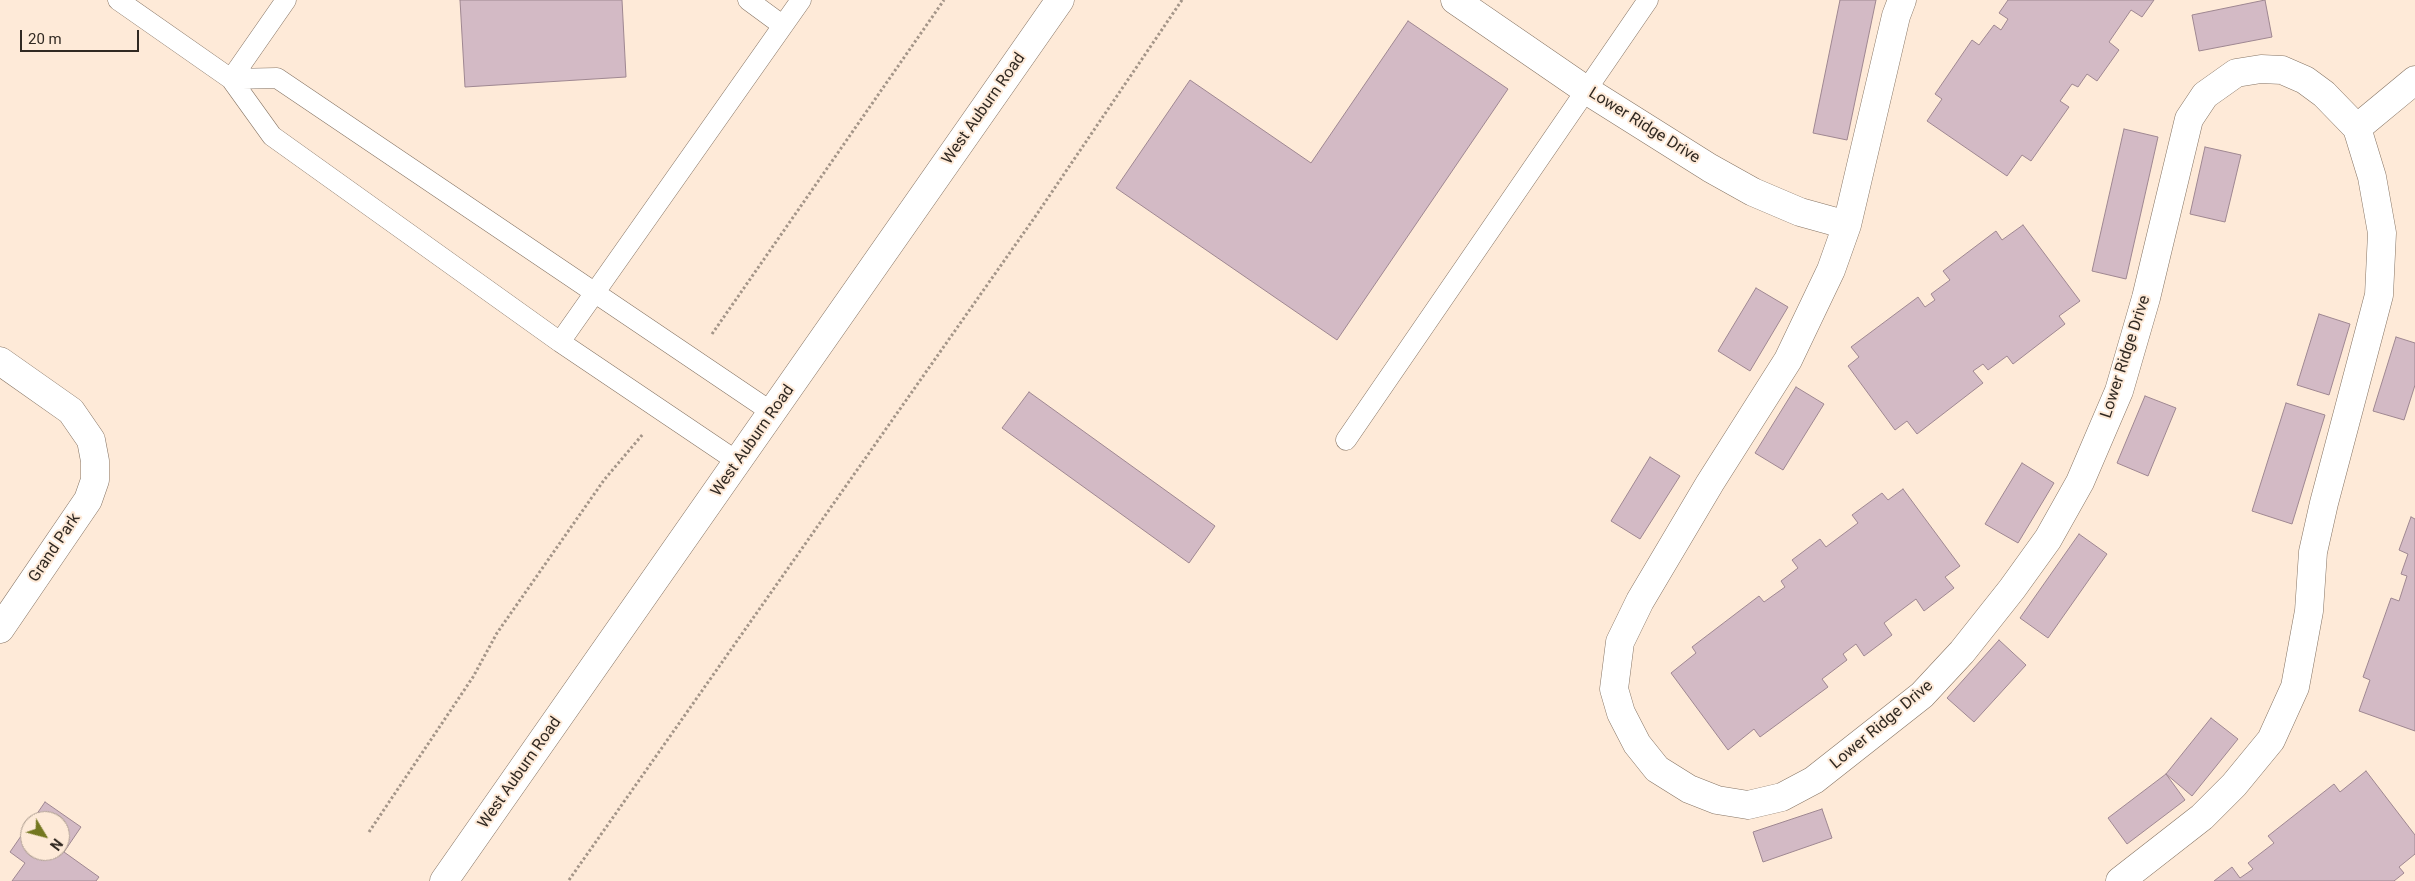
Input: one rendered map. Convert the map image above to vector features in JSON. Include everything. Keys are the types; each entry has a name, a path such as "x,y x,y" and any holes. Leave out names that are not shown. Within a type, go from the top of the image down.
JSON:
{"street":[{"name":"West Auburn Road","path":"444,881 1060,0"},
{"name":"Lower Ridge Drive","path":"1455,0 1586,90 1710,168 1753,192 1800,212 1847,226"},
{"name":"Lower Ridge Drive","path":"1902,0 1896,16 1847,226 1815,307 1788,360 1640,601 1620,642 1614,689 1621,713 1637,744 1657,769 1689,789 1717,800 1748,805 1782,797 1814,780 1878,732 1922,695 1962,652 2048,539 2080,482 2119,392 2146,298 2188,119 2205,95 2236,73 2261,69 2282,70 2305,80 2324,94 2357,128 2372,177 2382,233 2380,295 2322,512 2314,552 2309,611 2295,686 2271,740 2234,785 2202,817 2120,881"},
{"path":"2357,128 2415,80"},
{"name":"Grand Park","path":"0,361 71,411 92,440 95,461 95,480 88,500 0,629"}],"lane":[{"path":"118,0 231,79 272,136 560,342 738,462"},
{"path":"231,79 286,0"},
{"path":"748,0 782,26"},
{"path":"560,342 801,0"},
{"path":"1346,440 1648,0"},
{"path":"231,79 277,78 773,413"}],"path":[{"path":"717,326 944,0"},
{"path":"569,880 1037,214 1182,0"},
{"path":"369,832 472,677 497,633 604,480 640,439"}],"building":[{"path":"460,0 622,0 626,77 465,87"},
{"path":"1840,0 1876,0 1847,140 1813,133"},
{"path":"2008,0 2154,0 2142,17 2131,10 2109,42 2119,50 2097,81 2087,74 2078,87 2072,84 2060,101 2069,107 2031,161 2022,155 2007,176 1927,121 1942,99 1935,94 1972,40 1979,45 1994,25 2001,30 2008,19 1999,13"},
{"path":"2265,0 2272,37 2199,51 2192,15"},
{"path":"1408,21 1508,89 1337,340 1116,188 1190,80 1311,163"},
{"path":"2124,129 2158,137 2126,279 2092,271"},
{"path":"2205,147 2241,155 2225,222 2190,214"},
{"path":"2023,225 2080,301 2059,316 2065,324 2013,364 2007,356 1988,370 1983,364 1973,371 1983,383 1917,434 1907,421 1895,430 1848,366 1859,357 1851,347 1918,297 1925,307 1935,300 1931,294 1950,280 1943,271 1996,231 2002,240"},
{"path":"1756,288 1788,307 1750,371 1718,351"},
{"path":"2319,314 2350,324 2329,395 2297,385"},
{"path":"2396,337 2415,343 2415,385 2404,420 2373,411"},
{"path":"1796,387 1824,404 1783,470 1755,453"},
{"path":"1029,392 1215,526 1189,563 1002,428"},
{"path":"2145,396 2176,408 2148,476 2117,463"},
{"path":"2286,403 2325,415 2292,524 2252,511"},
{"path":"1650,457 1680,476 1640,539 1611,521"},
{"path":"2022,463 2054,483 2018,543 1985,524"},
{"path":"1903,489 1960,566 1945,577 1954,588 1924,611 1916,599 1884,623 1892,635 1864,656 1856,644 1843,654 1847,660 1822,679 1828,687 1760,737 1754,729 1728,750 1671,673 1696,653 1692,647 1759,596 1764,602 1785,587 1781,581 1798,568 1792,560 1820,539 1826,547 1858,523 1852,515 1882,493 1888,500"},
{"path":"2411,517 2415,519 2415,731 2359,711 2370,680 2363,677 2391,598 2399,601 2407,576 2401,574 2408,554 2399,550"},
{"path":"2079,534 2107,554 2048,638 2020,618"},
{"path":"1999,640 2026,665 1974,722 1947,698"},
{"path":"2211,718 2238,739 2192,796 2166,774"},
{"path":"2366,771 2415,835 2415,854 2399,867 2404,873 2394,881 2214,881 2232,867 2240,878 2253,869 2248,863 2274,843 2268,836 2334,784 2340,792"},
{"path":"2166,774 2185,800 2127,844 2108,818"},
{"path":"45,802 58,811 39,811"},
{"path":"1822,809 1832,838 1763,862 1753,832"},
{"path":"70,819 81,827 70,843"},
{"path":"20,838 20,859 10,852"},
{"path":"70,856 99,877 96,881 12,881 25,863 22,861 70,861"}]}
